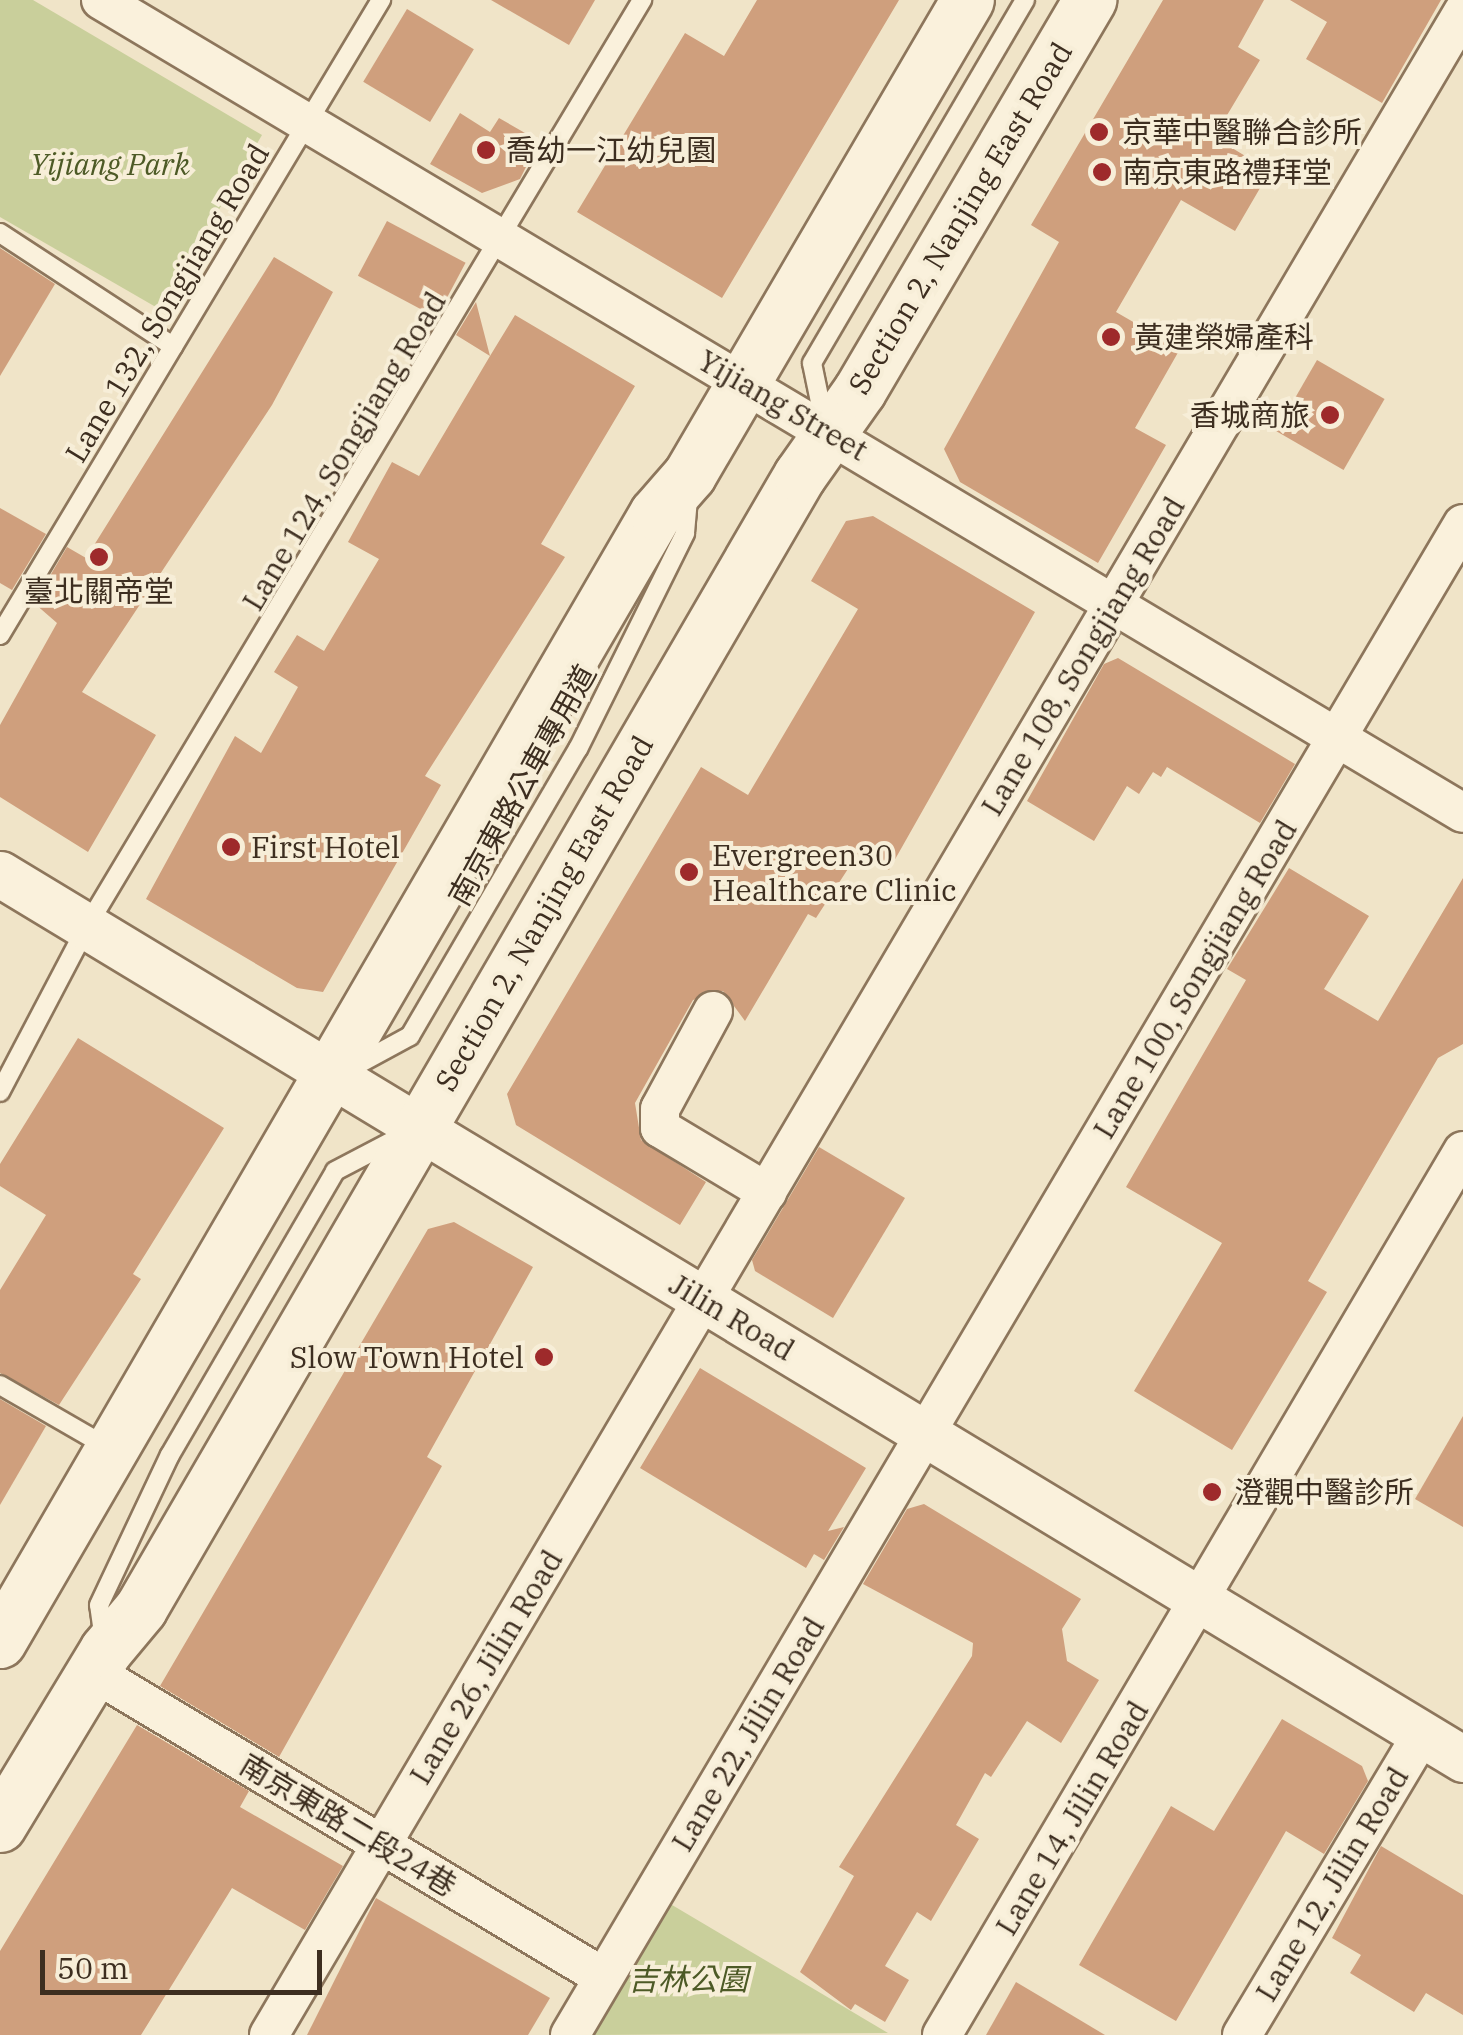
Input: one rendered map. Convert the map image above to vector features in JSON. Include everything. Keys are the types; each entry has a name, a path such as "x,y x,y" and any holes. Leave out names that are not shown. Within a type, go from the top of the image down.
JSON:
{"main road":[{"path":"0,1642 335,1077 364,1009 434,890 656,514 690,474 744,384 968,0"},
{"name":"Section 2, Nanjing East Road","path":"0,1826 99,1661 141,1609 384,1200 418,1127 826,432 860,391 1090,0"}],"street":[{"name":"Yijiang Street","path":"115,4 308,122 505,234 744,384 1463,813"},
{"name":"Lane 108, Songjiang Road","path":"703,1300 1463,12"},
{"name":"Lane 100, Songjiang Road","path":"926,1435 1463,524"},
{"name":"Jilin Road","path":"0,874 1463,1759"},
{"path":"713,1011 660,1108 660,1128 767,1192"},
{"name":"Lane 14, Jilin Road","path":"942,2035 1202,1602 1463,1151"},
{"name":"Lane 26, Jilin Road","path":"269,2035 703,1300"},
{"name":"Lane 22, Jilin Road","path":"570,2035 926,1435"},
{"name":"南京東路二段24巷","path":"99,1661 381,1844 603,1977"},
{"name":"Lane 12, Jilin Road","path":"1242,2035 1422,1734"}],"lane":[{"name":"Lane 132, Songjiang Road","path":"0,636 381,0"},
{"name":"Lane 124, Songjiang Road","path":"0,1092 86,926 505,234 642,0"},
{"path":"826,432 812,364 1024,0"},
{"path":"0,234 172,346"},
{"path":"0,1385 113,1451"}],"green space":[{"name":"Yijiang Park","path":"0,0 33,0 262,135 161,310 0,217"},
{"name":"吉林公園","path":"667,1902 888,2033 588,2035"}],"building":[{"path":"491,0 595,0 569,45"},
{"path":"757,0 899,0 722,298 577,212 685,33 724,56"},
{"path":"1163,0 1264,0 1238,47 1260,60 1214,137 1270,171 1235,231 1181,200 1116,312 1180,349 1135,428 1166,445 1098,563 960,482 944,449 1059,242 1031,225"},
{"path":"1290,0 1441,0 1382,103 1306,59 1327,22"},
{"path":"407,9 474,49 430,122 363,82"},
{"name":"喬幼一江幼兒園","path":"460,113 490,132 499,118 539,141 520,179 482,193 430,164"},
{"path":"387,221 466,263 436,318 358,276"},
{"path":"0,248 55,284 0,376"},
{"path":"274,257 333,292 272,405 82,692 156,735 88,852 0,797 0,725 57,623 34,603 67,547 86,558"},
{"path":"476,302 490,356 456,335"},
{"path":"515,315 635,386 541,544 565,557 425,776 441,785 323,992 297,988 146,899 235,736 261,753 298,687 274,672 297,635 324,651 379,559 348,542 392,462 419,476"},
{"name":"香城商旅","path":"1317,360 1385,399 1344,470 1276,431"},
{"path":"0,508 46,534 12,590 0,583"},
{"path":"873,516 1035,612 889,870 859,852 816,918 808,914 745,1021 723,991 693,1000 635,1103 641,1140 706,1182 680,1225 516,1125 507,1094 701,767 748,795 858,609 811,581 846,521"},
{"path":"1118,658 1295,764 1260,823 1167,767 1161,777 1153,772 1139,794 1127,786 1094,841 1027,801 1104,664"},
{"path":"1289,868 1369,916 1324,989 1378,1021 1463,878 1463,1044 1438,1058 1308,1281 1327,1292 1232,1450 1134,1391 1222,1243 1126,1187 1246,980 1227,969"},
{"path":"78,1038 224,1128 133,1274 141,1279 59,1405 0,1373 0,1290 46,1215 0,1186 0,1164"},
{"path":"819,1147 905,1198 833,1318 755,1271 752,1260"},
{"path":"454,1222 533,1267 427,1457 442,1466 279,1757 160,1686 428,1229"},
{"path":"700,1368 866,1468 828,1531 844,1527 824,1560 814,1554 806,1568 640,1468"},
{"path":"0,1399 46,1426 0,1505"},
{"path":"1463,1416 1463,1527 1415,1499"},
{"path":"924,1504 1081,1599 1062,1629 1067,1661 1099,1680 1061,1743 1027,1721 991,1777 985,1773 956,1825 979,1839 931,1921 917,1912 885,1966 909,1980 885,2022 855,2004 851,2010 800,1972 854,1876 839,1867 972,1656 973,1643 863,1584 907,1509"},
{"path":"1282,1719 1362,1766 1368,1781 1324,1854 1286,1831 1176,2021 1079,1965 1171,1806 1214,1831"},
{"path":"137,1725 249,1791 240,1807 343,1866 305,1930 232,1888 141,2035 0,2035 0,1951"},
{"path":"1381,1846 1463,1895 1463,2015 1426,1993 1414,2012 1350,1973 1361,1955 1332,1938"},
{"path":"376,1898 550,1998 528,2035 307,2035"},
{"path":"1016,1982 1043,1998 1105,2035 986,2035"}],"place":[{"name":"京華中醫聯合診所","path":"1099,132"},
{"name":"喬幼一江幼兒園","path":"486,150"},
{"name":"南京東路禮拜堂","path":"1102,172"},
{"name":"黃建榮婦產科","path":"1111,337"},
{"name":"香城商旅","path":"1330,415"},
{"name":"臺北關帝堂","path":"99,557"},
{"name":"First Hotel","path":"231,847"},
{"name":"Evergreen30 Healthcare Clinic","path":"689,872"},
{"name":"Slow Town Hotel","path":"544,1357"},
{"name":"澄觀中醫診所","path":"1212,1492"}]}
